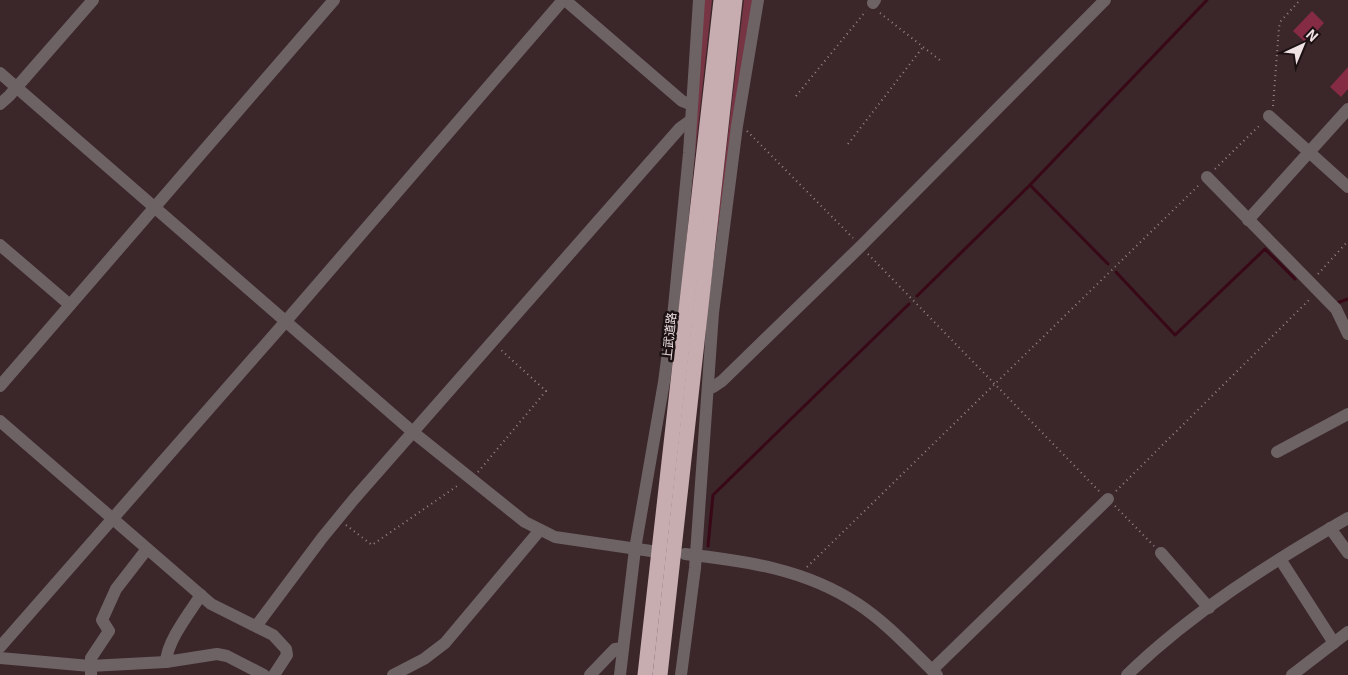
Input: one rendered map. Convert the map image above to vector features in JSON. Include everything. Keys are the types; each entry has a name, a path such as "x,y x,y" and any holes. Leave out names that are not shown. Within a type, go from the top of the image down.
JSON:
{"highway":[{"name":"上武道路","path":"645,675 680,308 721,0"},
{"path":"660,675 708,312 735,0"}],"street":[{"path":"0,104 93,0"},
{"path":"0,386 334,0"},
{"path":"0,647 564,0 682,101 692,105"},
{"path":"620,675 635,549 664,382 680,308 699,0"},
{"path":"681,675 708,388 708,312 758,0"},
{"path":"708,388 713,388 722,380 861,246 1105,0"},
{"path":"0,73 153,208 414,432 509,510 540,530 574,541 651,551"},
{"path":"1248,220 1348,109"},
{"path":"1269,116 1348,187"},
{"path":"257,625 322,538 680,128 691,120"},
{"path":"1207,177 1336,310 1348,334"},
{"path":"0,245 70,305"},
{"path":"1277,452 1348,414"},
{"path":"0,421 111,519 202,595 222,610 257,625 277,638 287,651 274,675"},
{"path":"691,554 758,563 801,575 837,591 860,605 935,672 1108,499"},
{"path":"1127,675 1181,628 1208,608 1280,559 1348,518"},
{"path":"1330,528 1348,553"},
{"path":"393,675 424,658 445,643 540,530"},
{"path":"90,670 91,658 109,631 102,620 108,605 147,549"},
{"path":"1161,552 1208,608"},
{"path":"1280,559 1334,643"},
{"path":"166,662 166,654 186,617 202,595"},
{"path":"1292,675 1348,632"},
{"path":"590,675 615,649 623,648"},
{"path":"0,658 90,670 166,662 217,654 264,675"}],"path":[{"path":"801,575 993,383 1269,116 1274,104 1279,28 1281,21 1300,0"},
{"path":"874,2 874,9 941,61"},
{"path":"796,96 874,2"},
{"path":"848,144 923,47"},
{"path":"737,126 755,137 993,383 1161,552"},
{"path":"1318,274 1348,241"},
{"path":"1108,499 1318,291"}],"shaded area":[{"path":"703,0 712,0 687,228"},
{"path":"744,0 753,0 715,245"}],"building":[{"path":"1312,11 1324,23 1306,43 1293,31"},
{"path":"1348,67 1348,89 1341,97 1330,87"}],"waterway":[{"path":"917,296 1030,185 1207,0"},
{"path":"1030,185 1108,264"},
{"path":"1116,272 1175,335 1265,249 1295,279"},
{"path":"1337,303 1348,299"},
{"path":"708,546 713,495 909,304"}]}
